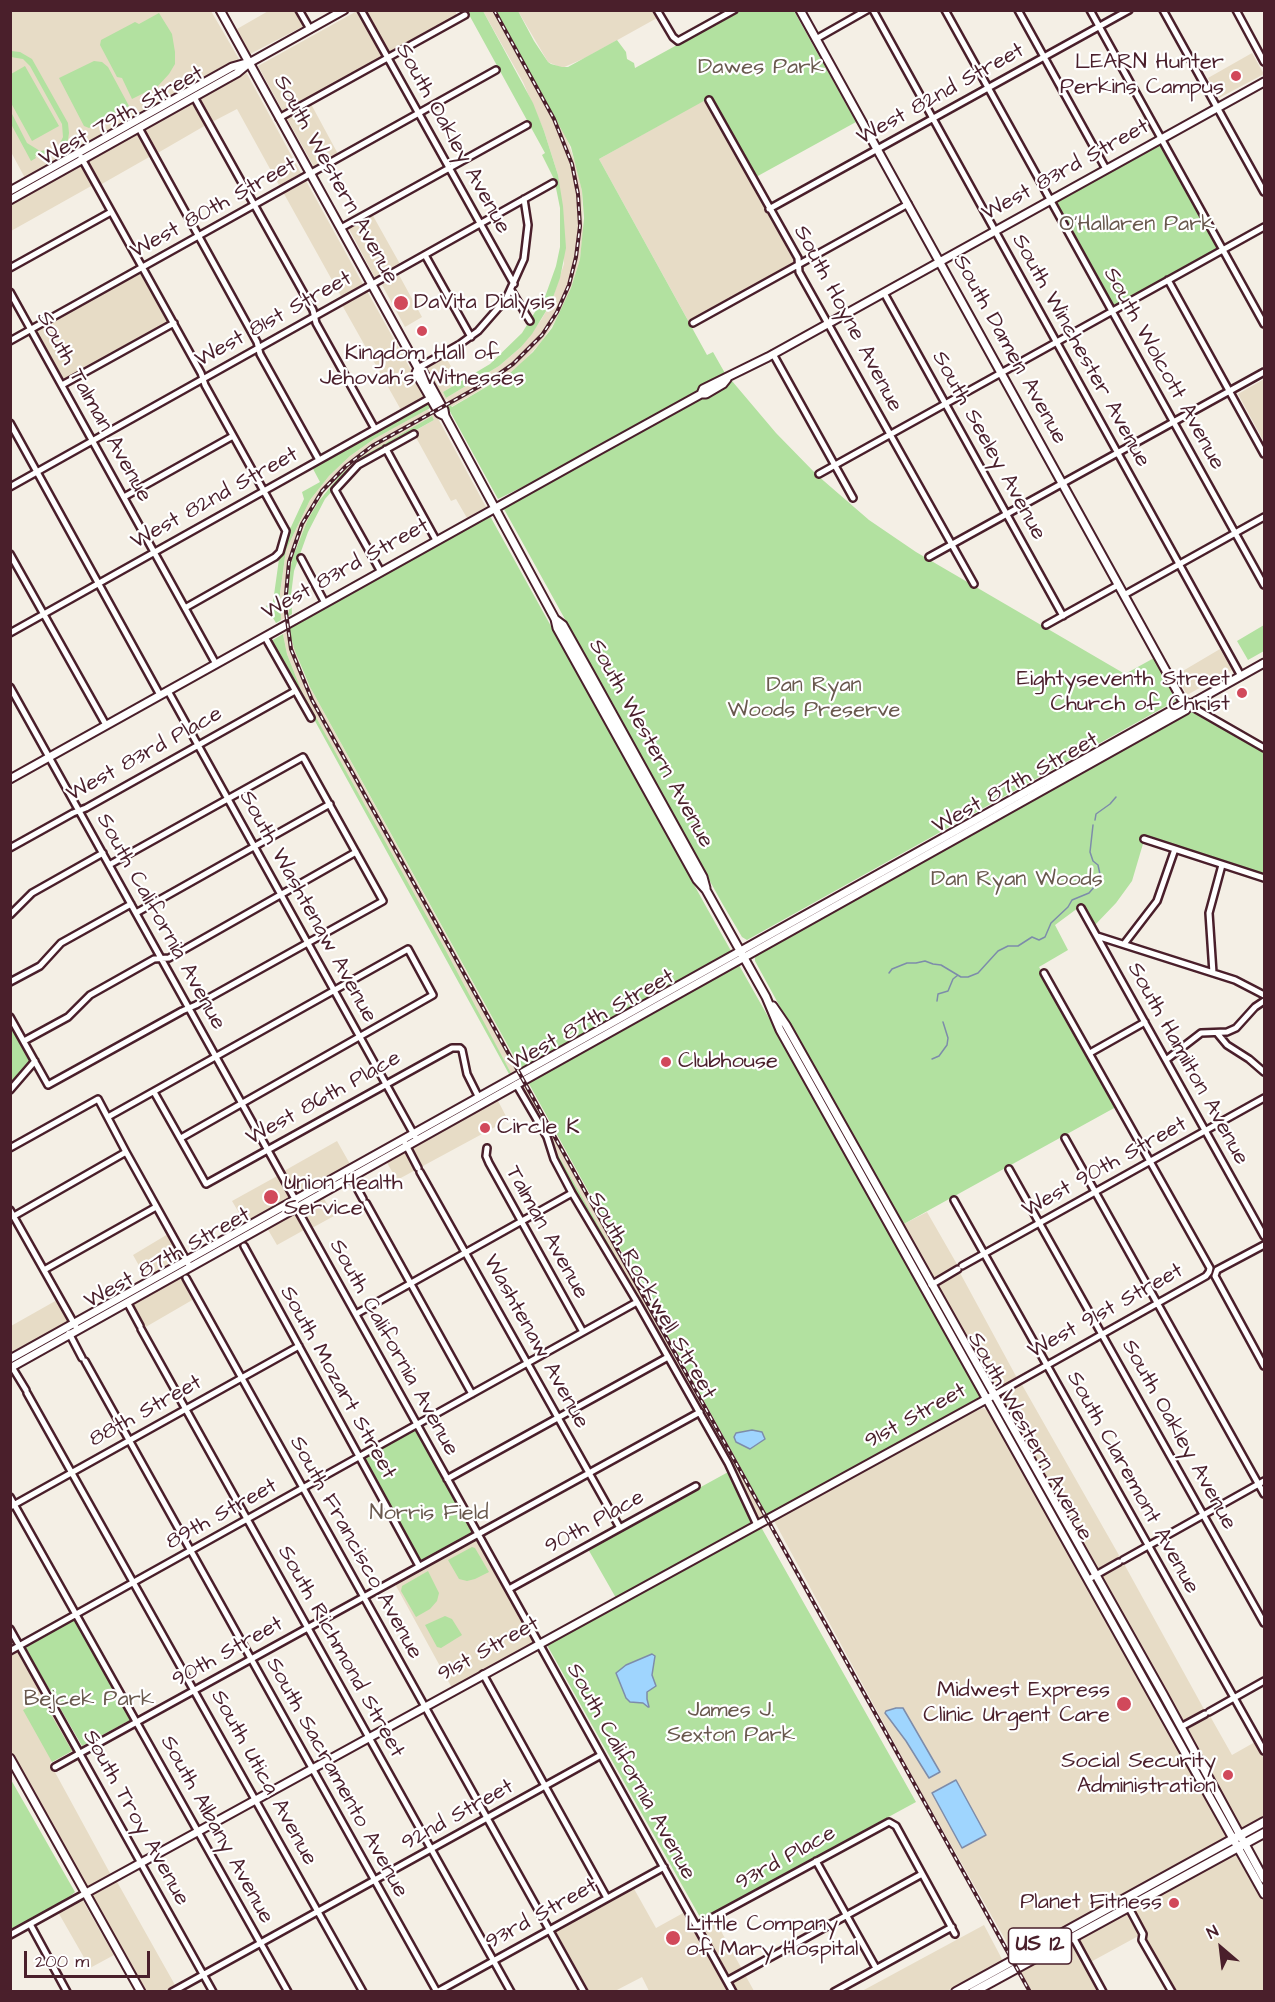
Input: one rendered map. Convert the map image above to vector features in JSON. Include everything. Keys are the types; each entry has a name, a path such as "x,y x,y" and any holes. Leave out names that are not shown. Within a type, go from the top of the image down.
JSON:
{"main road":[{"name":"South Western Avenue","path":"220,10 418,368 416,373 444,410 445,416 555,619 563,625 703,877 706,890 766,997 780,1030 1057,1506 1092,1577 1242,1846 1264,1894"},
{"name":"West 79th Street","path":"10,191 139,128 344,10"},
{"name":"South Damen Avenue","path":"800,10 1181,698 1189,705"},
{"name":"West 79th Street","path":"10,200 232,67 249,63"},
{"name":"West 83rd Street","path":"10,779 700,394 703,389 727,379 828,324 1264,82"},
{"name":"West 87th Street","path":"454,1115 478,1096 1186,710 1189,705 1264,663"},
{"name":"West 87th Street","path":"76,1327 404,1142 516,1084 741,954"},
{"name":"West 87th Street","path":"296,1203 351,1177 404,1142"},
{"name":"West 87th Street","path":"10,1359 127,1302 188,1263"},
{"name":"South Western Avenue","path":"929,1286 987,1399 1029,1474 1181,1727 1237,1837"},
{"name":"West 87th Street","path":"11,1368 67,1331"},
{"name":"West 91st Street","path":"987,1399 994,1395"},
{"name":"91st Street","path":"86,1893 987,1399"},
{"path":"1029,1474 1048,1500 1057,1506"},
{"path":"10,1758 141,1992"},
{"name":"US 12","path":"973,1992 1073,1937 1264,1822"},
{"name":"US 12","path":"956,1992 1264,1833"},
{"name":"South Western Avenue","path":"1242,1846 1264,1879"}],"street":[{"path":"299,10 310,29"},
{"name":"South Oakley Avenue","path":"361,10 514,284"},
{"path":"657,10 673,37 678,41 735,10"},
{"path":"816,39 867,10"},
{"name":"South Winchester Avenue","path":"873,10 1241,676"},
{"name":"South Wolcott Avenue","path":"945,10 1264,585"},
{"path":"1018,10 1106,170"},
{"path":"1090,10 1264,324"},
{"name":"West 82nd Street","path":"770,209 1129,10"},
{"path":"1163,10 1264,192"},
{"path":"1236,10 1264,62"},
{"path":"279,118 465,15"},
{"name":"West 80th Street","path":"10,341 496,70"},
{"path":"194,97 375,429"},
{"name":"South Hoyne Avenue","path":"709,100 798,258 799,272 974,584"},
{"path":"341,228 527,125"},
{"path":"139,128 319,460"},
{"path":"80,156 174,323 232,436 286,531 277,555 185,608"},
{"name":"West 81st Street","path":"10,486 554,183"},
{"path":"418,368 471,337 491,318 511,290 524,259 527,214 524,199"},
{"path":"693,323 908,204"},
{"path":"10,268 111,212"},
{"path":"819,474 1264,227"},
{"path":"425,255 471,337"},
{"path":"1168,280 1264,454"},
{"path":"511,290 530,321"},
{"name":"South Talman Avenue","path":"10,292 216,664"},
{"name":"South Seeley Avenue","path":"884,293 1063,616"},
{"path":"62,385 174,323"},
{"path":"773,354 853,498"},
{"path":"929,557 1264,372"},
{"name":"West 82nd Street","path":"10,633 433,397"},
{"path":"10,423 160,695"},
{"path":"381,572 335,490 358,465 414,434"},
{"path":"124,496 232,436"},
{"path":"386,449 436,540"},
{"path":"1124,595 1264,517"},
{"path":"10,554 106,725"},
{"path":"301,558 325,603"},
{"path":"1047,625 1118,585"},
{"path":"265,637 311,718"},
{"name":"South California Avenue","path":"10,687 733,1992"},
{"name":"South Washtenaw Avenue","path":"168,690 415,1136"},
{"name":"West 83rd Place","path":"10,848 295,691"},
{"path":"1189,705 1264,748"},
{"path":"10,1017 48,1085 383,901 303,757 109,865"},
{"path":"136,913 330,804"},
{"path":"1144,839 1264,878"},
{"path":"1124,944 1157,901 1175,849"},
{"path":"24,1041 68,1017 90,995 154,959 169,958 356,852"},
{"path":"10,915 32,893 103,853"},
{"path":"1213,973 1209,914 1222,865"},
{"path":"10,982 40,966 61,943 131,904"},
{"name":"South Hamilton Avenue","path":"1081,908 1264,1236"},
{"path":"1097,936 1235,980 1264,994"},
{"path":"108,1117 408,948 434,995 181,1138 154,1092"},
{"path":"1044,973 1264,1366"},
{"path":"1166,1060 1197,1035 1205,1032 1227,1032 1236,1028 1255,1007 1264,1001"},
{"path":"1090,1053 1145,1022"},
{"path":"1217,1033 1227,1045 1264,1072"},
{"name":"West 86th Place","path":"181,1138 206,1184 447,1050 460,1048 466,1074 478,1096"},
{"path":"10,1090 35,1061"},
{"name":"South Rockwell Street","path":"516,1084 547,1137 554,1159 572,1193 728,1463 756,1525"},
{"name":"West 90th Street","path":"929,1286 1264,1098"},
{"path":"10,1148 98,1099 188,1263"},
{"path":"1065,1138 1262,1482 1264,1494"},
{"name":"Washtenaw Avenue","path":"404,1142 620,1528"},
{"name":"Talman Avenue","path":"487,1148 486,1156 489,1163 583,1332"},
{"path":"76,1327 12,1213 126,1152"},
{"name":"South Oakley Avenue","path":"1009,1169 1264,1623"},
{"path":"351,1177 472,1394"},
{"path":"356,1314 572,1193"},
{"name":"South Claremont Avenue","path":"954,1200 1264,1751"},
{"path":"44,1270 156,1207"},
{"name":"West 91st Street","path":"994,1395 1264,1245"},
{"name":"South Mozart Street","path":"244,1246 419,1566"},
{"name":"South Francisco Avenue","path":"186,1278 584,1992"},
{"name":"South Richmond Street","path":"127,1302 511,1992"},
{"name":"89th Street","path":"10,1651 637,1302"},
{"name":"South Sacramento Avenue","path":"67,1331 437,1992"},
{"name":"88th Street","path":"13,1506 299,1346"},
{"path":"447,1479 668,1357"},
{"name":"South Utica Avenue","path":"11,1368 363,1992"},
{"name":"90th Street","path":"55,1767 700,1412"},
{"path":"1092,1577 1262,1482"},
{"name":"90th Place","path":"509,1589 696,1486"},
{"name":"South Albany Avenue","path":"10,1497 288,1992"},
{"name":"South Troy Avenue","path":"10,1629 213,1992"},
{"path":"483,1674 607,1898"},
{"path":"1181,1727 1264,1681"},
{"name":"92nd Street","path":"172,1992 602,1755"},
{"name":"93rd Place","path":"697,1926 886,1823 892,1822 922,1874"},
{"path":"816,1861 876,1968"},
{"name":"93rd Street","path":"437,1992 664,1867"},
{"path":"727,1981 922,1874 955,1934"},
{"name":"91st Street","path":"10,1935 86,1893"},
{"path":"1126,1903 1143,1934 1142,1940 1172,1992"},
{"path":"30,1924 67,1992"},
{"path":"834,1992 952,1927"},
{"path":"1073,1937 1103,1992"}],"shaded area":[{"path":"270,10 295,11 304,26 250,54 237,29"},
{"path":"10,11 211,11 239,59 25,178 11,152"},
{"path":"357,11 384,56 283,112 258,66"},
{"path":"364,11 455,11 457,15 388,54"},
{"path":"483,11 496,11 566,136 582,191 583,235 580,259 571,288 561,312 542,341 510,373 451,407 447,399 443,401 425,367 445,356 460,382 443,392 446,398 499,366 521,347 541,320 551,303 564,264 558,175 544,131 523,82"},
{"path":"518,11 653,11 657,18 585,58 562,68 548,62"},
{"name":"LEARN Hunter Perkins Campus","path":"1252,53 1264,74 1219,98 1208,78"},
{"path":"246,72 302,175 280,187 237,109 212,122 199,99"},
{"path":"711,96 756,177 751,181 796,265 690,324 599,159"},
{"path":"193,102 206,125 156,154 143,130"},
{"path":"311,104 338,154 314,167 286,117"},
{"path":"138,133 151,156 100,185 87,161"},
{"path":"82,164 93,185 11,231 10,204"},
{"path":"305,179 364,286 342,298 283,192"},
{"path":"372,214 400,264 375,278 348,227"},
{"path":"141,271 170,322 63,381 35,331"},
{"path":"399,275 422,317 405,327 382,285"},
{"path":"367,291 426,397 401,410 342,305"},
{"path":"1264,379 1264,442 1238,394"},
{"path":"428,409 431,415 435,413 486,507 467,518 456,499 451,501 413,432 434,420 432,416 360,458 325,491 308,519 296,548 288,585 289,612 287,617 281,620 280,593 286,550 310,500 329,476 350,456 374,439"},
{"path":"289,631 310,687 520,1069 511,1073 302,692 287,654 283,634"},
{"path":"1220,649 1232,670 1187,695 1176,675"},
{"path":"527,1082 767,1515 761,1519 755,1516 684,1380 520,1086"},
{"path":"497,1099 508,1120 397,1180 386,1161"},
{"path":"337,1141 350,1164 297,1194 284,1171"},
{"path":"279,1175 291,1197 245,1223 232,1201"},
{"path":"323,1197 334,1216 312,1228 301,1209"},
{"path":"927,1212 958,1266 932,1280 902,1225"},
{"path":"294,1213 304,1230 277,1245 267,1228"},
{"path":"168,1234 182,1258 146,1278 133,1255"},
{"path":"959,1271 1017,1378 994,1390 936,1285"},
{"path":"181,1276 194,1299 144,1328 130,1305"},
{"path":"57,1300 70,1322 11,1354 11,1326"},
{"path":"1021,1383 1120,1557 1096,1571 998,1396"},
{"path":"983,1408 991,1412 1229,1837 1014,1955 921,1792 773,1519 949,1423"},
{"path":"476,1539 534,1643 452,1688 395,1584"},
{"path":"1123,1562 1205,1711 1182,1724 1099,1575"},
{"path":"17,1651 74,1750 50,1763 111,1875 88,1888 11,1751 10,1654"},
{"path":"1210,1716 1232,1755 1255,1742 1264,1759 1264,1818 1243,1831 1185,1729"},
{"path":"1238,1851 1264,1899 1264,1991 1175,1991 1142,1934 1087,1964 1102,1991 1032,1991 1020,1971"},
{"path":"116,1880 175,1985 164,1991 145,1991 91,1893"},
{"name":"Little Company of Mary Hospital","path":"633,1887 656,1928 685,1912 696,1933 716,1922 754,1991 649,1991 642,1977 615,1991 589,1991 555,1930"},
{"path":"82,1899 114,1955 90,1968 58,1912"},
{"path":"984,1925 1003,1961 947,1991 862,1991"}],"green space":[{"path":"467,11 483,11 533,103 558,175 566,248 560,278 551,303 532,334 499,366 446,398 443,392 490,364 522,333 546,294 560,247 560,208 554,179 542,155 545,153"},
{"name":"Dawes Park","path":"496,11 518,11 534,41 551,64 568,67 617,40 626,52 627,59 634,63 635,68 739,11 794,11 856,122 756,177 711,97 599,159 707,355 713,352 726,375 551,473 498,499 447,406 452,407 510,373 533,352 552,328 571,288 580,259 584,218 582,191 571,147"},
{"path":"159,13 172,34 175,64 158,86 132,99 122,78 117,77 100,45 101,40 135,22 139,24"},
{"path":"11,51 20,52 32,59 68,123 68,140 54,155 35,156 36,158 31,161 11,124 11,112 27,143 40,151 54,149 63,137 62,124 30,66 23,59 11,57"},
{"path":"94,61 102,62 108,67 129,106 89,128 84,126 59,78"},
{"path":"25,66 59,126 32,141 11,103 11,74"},
{"name":"O'Hallaren Park","path":"1159,144 1163,146 1218,248 1114,306 1055,201"},
{"name":"Dan Ryan Woods Preserve","path":"732,381 776,433 817,475 869,520 916,552 1125,674 1154,658 1177,700 747,940 742,937 722,903 504,509 539,487"},
{"path":"429,402 432,407 374,439 350,456 329,476 310,500 286,550 280,593 281,620 276,623 266,606 273,602 279,559 288,529 304,499 302,492 320,482 312,467"},
{"path":"432,416 434,420 357,463 325,499 308,532 294,571 291,595 292,614 287,617 292,559 308,519 319,501 340,475 360,458"},
{"path":"490,516 708,910 981,1395 767,1515 310,687 288,628"},
{"path":"1264,625 1264,651 1248,660 1237,641"},
{"path":"283,634 287,654 302,692 511,1073 509,1074 271,641"},
{"name":"Dan Ryan Woods","path":"1194,711 1264,751 1264,877 1145,837 1132,881 1116,903 1094,926 1082,905 1055,925 1068,950 1039,967 1116,1107 902,1225 755,961 755,955"},
{"path":"10,1022 31,1059 10,1086"},
{"path":"549,1139 685,1380 555,1158"},
{"name":"Norris Field","path":"415,1428 473,1533 421,1562 363,1457"},
{"path":"730,1471 751,1519 751,1524 616,1598 588,1549"},
{"name":"James J. Sexton Park","path":"761,1527 916,1802 701,1919 547,1645"},
{"path":"472,1547 475,1548 489,1572 467,1581 459,1579 448,1560"},
{"path":"428,1571 439,1593 437,1601 430,1609 416,1617 401,1591 402,1586"},
{"path":"445,1616 452,1619 462,1635 441,1648 437,1647 425,1625"},
{"name":"Bejcek Park","path":"75,1619 132,1719 82,1746 25,1647"},
{"path":"42,1699 72,1751 52,1762 23,1710"},
{"path":"10,1778 75,1892 66,1900 11,1930"}],"water":[{"path":"752,1430 762,1432 765,1439 750,1449 736,1442 734,1437 736,1433"},
{"path":"652,1654 655,1656 652,1675 656,1686 647,1692 648,1707 643,1703 630,1702 626,1698 616,1673 626,1665"},
{"path":"896,1708 903,1708 940,1772 929,1778 885,1713"},
{"path":"956,1780 986,1835 962,1848 932,1793"}],"waterway":[{"path":"1095,820 1096,814 1116,797"},
{"path":"889,973 892,969 907,963 925,961 941,965 961,977 968,977 978,973 998,951 1008,946 1018,946 1032,937 1039,940 1045,937 1051,923 1072,900 1089,893 1101,879 1098,865 1093,861 1090,852 1093,825"},
{"path":"937,1001 938,994 948,991 953,979 958,975"},
{"path":"932,1059 939,1056 947,1045 948,1038 943,1022"}],"railway":[{"path":"494,10 554,119 572,164 578,194 580,226 569,285 557,312 542,335 513,364 489,381 372,446 346,466 322,491 302,524 289,562 285,605 291,649 312,700 1030,1992"}],"place":[{"name":"LEARN Hunter Perkins Campus","path":"1236,76"},
{"name":"DaVita Dialysis","path":"401,303"},
{"name":"Kingdom Hall of Jehovah's Witnesses","path":"422,331"},
{"name":"Eightyseventh Street Church of Christ","path":"1242,693"},
{"name":"Clubhouse","path":"666,1062"},
{"name":"Circle K","path":"485,1128"},
{"name":"Union Health Service","path":"271,1197"},
{"name":"Midwest Express Clinic Urgent Care","path":"1124,1704"},
{"name":"Social Security Administration","path":"1228,1775"},
{"name":"Planet Fitness","path":"1174,1903"},
{"name":"Little Company of Mary Hospital","path":"673,1938"}]}
